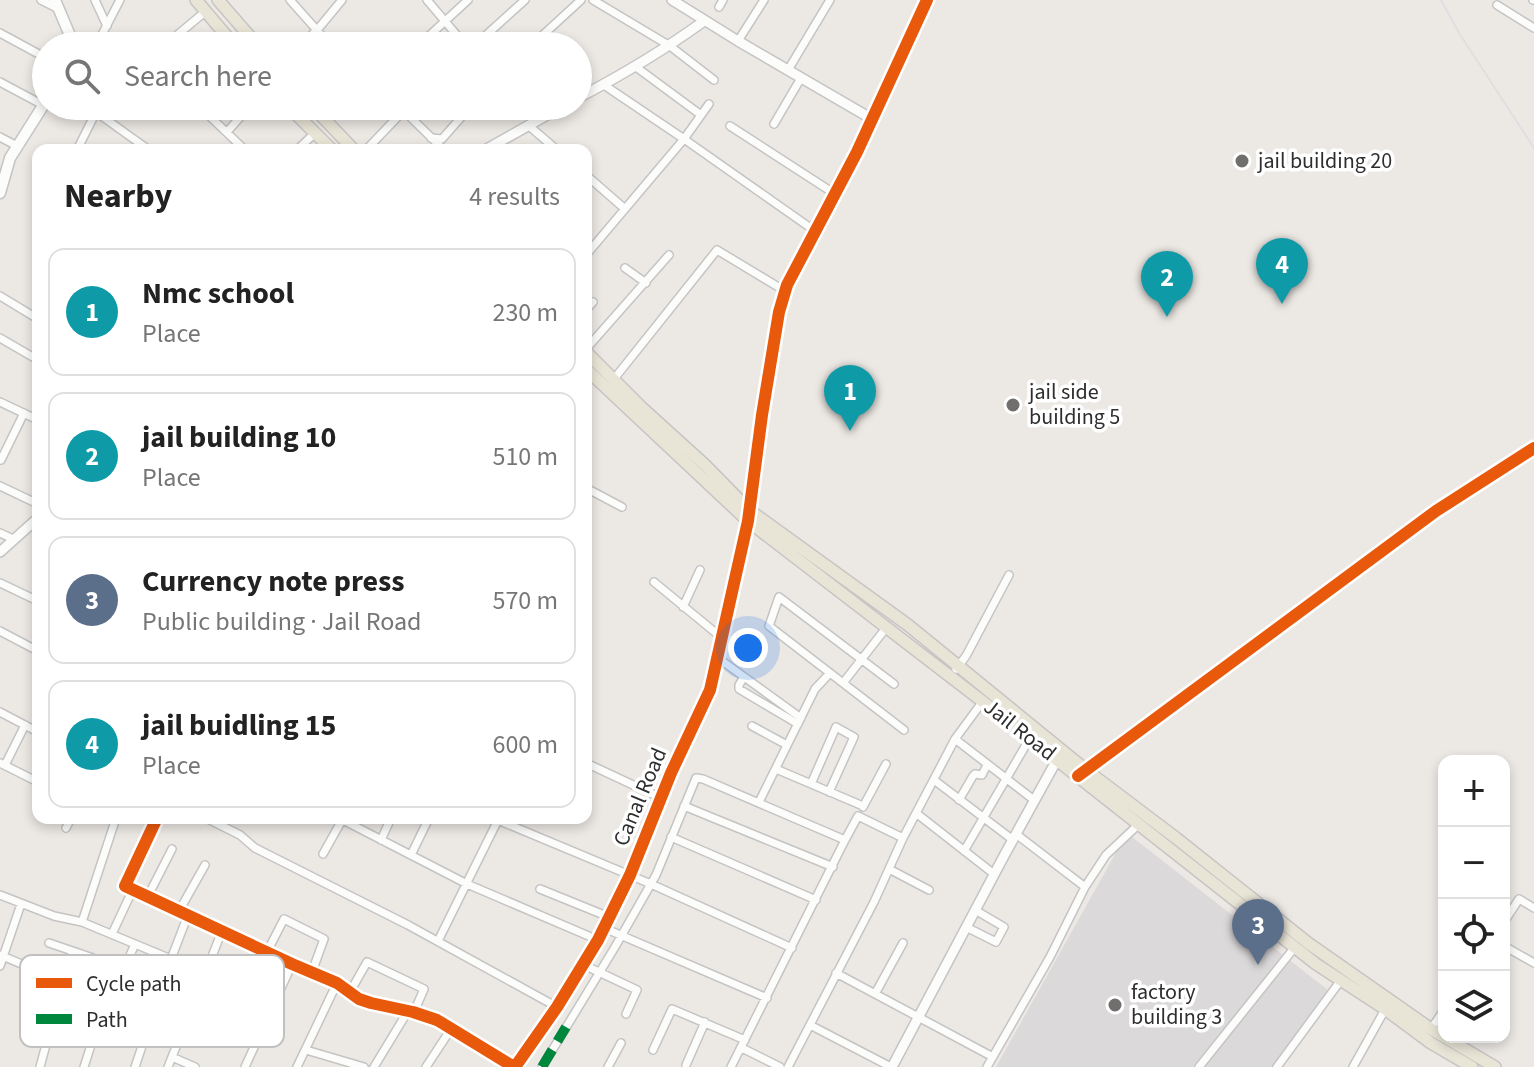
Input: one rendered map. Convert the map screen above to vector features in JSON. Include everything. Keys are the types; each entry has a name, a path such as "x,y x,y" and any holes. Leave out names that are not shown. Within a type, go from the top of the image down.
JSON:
{"main road":[{"path":"196,0 223,32"},
{"path":"218,0 246,32"},
{"path":"57,5 67,32"},
{"path":"0,193 10,158 34,120"},
{"path":"302,120 326,144"},
{"path":"325,120 348,144"},
{"path":"592,356 641,407 705,465 748,516 908,625 959,665 986,696 1060,755"},
{"name":"Jail Road","path":"592,374 748,516 886,628 950,677 986,696 1030,738 1060,755 1139,824 1196,861 1295,947 1341,980 1388,1005 1431,1043 1472,1067"},
{"path":"1082,773 1388,1005 1495,1067"}],"street":[{"path":"41,0 57,5"},
{"path":"95,0 107,26"},
{"path":"104,32 120,0"},
{"path":"290,0 320,32"},
{"path":"315,32 342,0"},
{"path":"427,0 454,32"},
{"path":"434,32 468,0"},
{"path":"490,32 525,0"},
{"path":"546,32 581,0"},
{"path":"593,0 670,46 714,80"},
{"path":"672,0 872,119"},
{"path":"738,41 764,0"},
{"path":"788,70 830,0"},
{"name":"Canal Road","path":"514,1067 557,1007 598,940 630,875 710,690 748,516 771,356 785,291 872,119 927,0"},
{"path":"1497,5 1534,28"},
{"path":"181,32 206,11"},
{"path":"592,91 670,46 704,21"},
{"path":"0,33 32,50"},
{"path":"636,67 701,115"},
{"path":"774,124 801,78"},
{"path":"0,82 32,97"},
{"path":"604,85 815,231"},
{"path":"592,248 684,139 709,104"},
{"path":"80,144 92,120"},
{"path":"112,120 142,144"},
{"path":"214,120 238,144"},
{"path":"227,132 238,120"},
{"path":"371,144 393,120"},
{"path":"415,120 438,144"},
{"path":"431,138 442,139 459,120"},
{"path":"530,120 551,144"},
{"path":"495,144 537,120"},
{"path":"730,126 835,194"},
{"path":"303,144 315,133"},
{"path":"0,137 17,146"},
{"path":"592,180 625,209"},
{"path":"614,379 717,250 785,291"},
{"path":"592,343 669,255"},
{"path":"625,268 646,283"},
{"path":"0,296 32,315"},
{"path":"0,338 32,357"},
{"path":"0,402 32,417"},
{"path":"1,460 24,413"},
{"path":"1082,773 1436,511 1534,448"},
{"path":"0,486 32,501"},
{"path":"592,491 622,507"},
{"path":"0,552 13,539 32,530"},
{"path":"0,533 13,539"},
{"path":"683,607 700,570"},
{"path":"950,677 966,656 1009,575"},
{"path":"654,582 722,638"},
{"path":"0,583 32,598"},
{"path":"894,684 779,597 769,626 904,730"},
{"path":"843,683 886,628"},
{"path":"0,631 32,648"},
{"path":"718,658 799,721"},
{"path":"759,802 815,689 830,673"},
{"path":"744,677 739,689 799,721"},
{"path":"788,1067 955,739 986,696"},
{"path":"0,712 32,729"},
{"path":"25,725 2,764 32,779"},
{"path":"752,726 787,745"},
{"path":"811,784 836,727 854,737 829,792"},
{"path":"964,851 1030,738"},
{"path":"955,739 1034,800"},
{"path":"810,1025 891,1067 1060,755"},
{"path":"731,1067 886,764"},
{"path":"959,800 973,776 982,775 987,765"},
{"path":"592,766 661,798"},
{"path":"776,769 863,806"},
{"path":"542,1067 651,884 696,778 845,840"},
{"path":"934,780 983,818 1085,887"},
{"path":"684,806 833,867"},
{"path":"916,813 994,874"},
{"path":"858,816 903,838"},
{"path":"66,828 68,824"},
{"path":"82,922 114,824"},
{"path":"154,824 125,886 273,955"},
{"path":"218,824 240,835 255,848 438,941 557,1007"},
{"path":"323,854 338,824"},
{"path":"351,824 467,884 598,940"},
{"path":"381,840 388,824"},
{"path":"411,855 426,824"},
{"path":"438,941 493,824"},
{"path":"507,824 651,884 792,948"},
{"path":"987,1067 1050,957 1085,887 1106,855 1139,824"},
{"path":"671,837 816,900"},
{"path":"148,896 172,849"},
{"path":"179,911 205,865"},
{"path":"889,869 929,890"},
{"path":"112,934 133,889"},
{"path":"540,889 609,917"},
{"path":"0,895 54,916 82,922 161,955"},
{"path":"1510,913 1519,899 1534,908"},
{"path":"0,966 21,904"},
{"path":"966,927 996,942 1004,927 975,910"},
{"path":"173,955 188,915"},
{"path":"267,952 284,919 324,939 312,972"},
{"path":"604,928 767,998"},
{"path":"212,955 222,931"},
{"path":"49,943 83,955"},
{"path":"875,994 903,943"},
{"path":"130,955 135,944"},
{"path":"1199,1067 1295,947"},
{"path":"1510,949 1534,963"},
{"path":"284,960 337,983 359,999 437,1020 514,1067"},
{"path":"350,992 367,962 424,989 374,1067"},
{"path":"284,982 292,964"},
{"path":"584,965 637,990 626,1014"},
{"path":"836,973 993,1057"},
{"path":"1278,1067 1341,980"},
{"path":"297,1067 337,983"},
{"path":"1353,1067 1388,1005"},
{"path":"653,1050 672,1009 705,1022 780,1067"},
{"path":"1431,1029 1438,1019"},
{"path":"686,1065 705,1022"},
{"path":"426,1067 451,1029"},
{"path":"608,1067 621,1043"},
{"path":"40,1067 45,1047"},
{"path":"84,1067 90,1047"},
{"path":"135,1067 141,1047"},
{"path":"168,1067 176,1047"},
{"path":"245,1067 254,1047"},
{"path":"306,1050 364,1067"},
{"path":"172,1057 195,1067"}],"shaded area":[{"path":"1127,833 1328,990 1273,1067 996,1067"}],"railway":[{"path":"1441,0 1534,148"}],"marked path":[{"path":"542,1067 566,1027"}],"cycle path":[{"path":"515,1067 598,940 630,875 671,773 710,690 748,521 779,312 787,285 857,152 927,0"},
{"path":"1078,776 1436,511 1534,448"},
{"path":"154,824 125,886 273,955"},
{"path":"284,960 337,983 359,999 437,1020 514,1067"}],"place":[{"name":"jail building 20","path":"1242,161"},
{"name":"jail buidling 15","path":"1282,304"},
{"name":"jail building 10","path":"1167,317"},
{"name":"jail side building 5","path":"1013,405"},
{"name":"Nmc school","path":"850,431"},
{"name":"Currency note press","path":"1258,965"},
{"name":"factory building 3","path":"1115,1005"}]}
